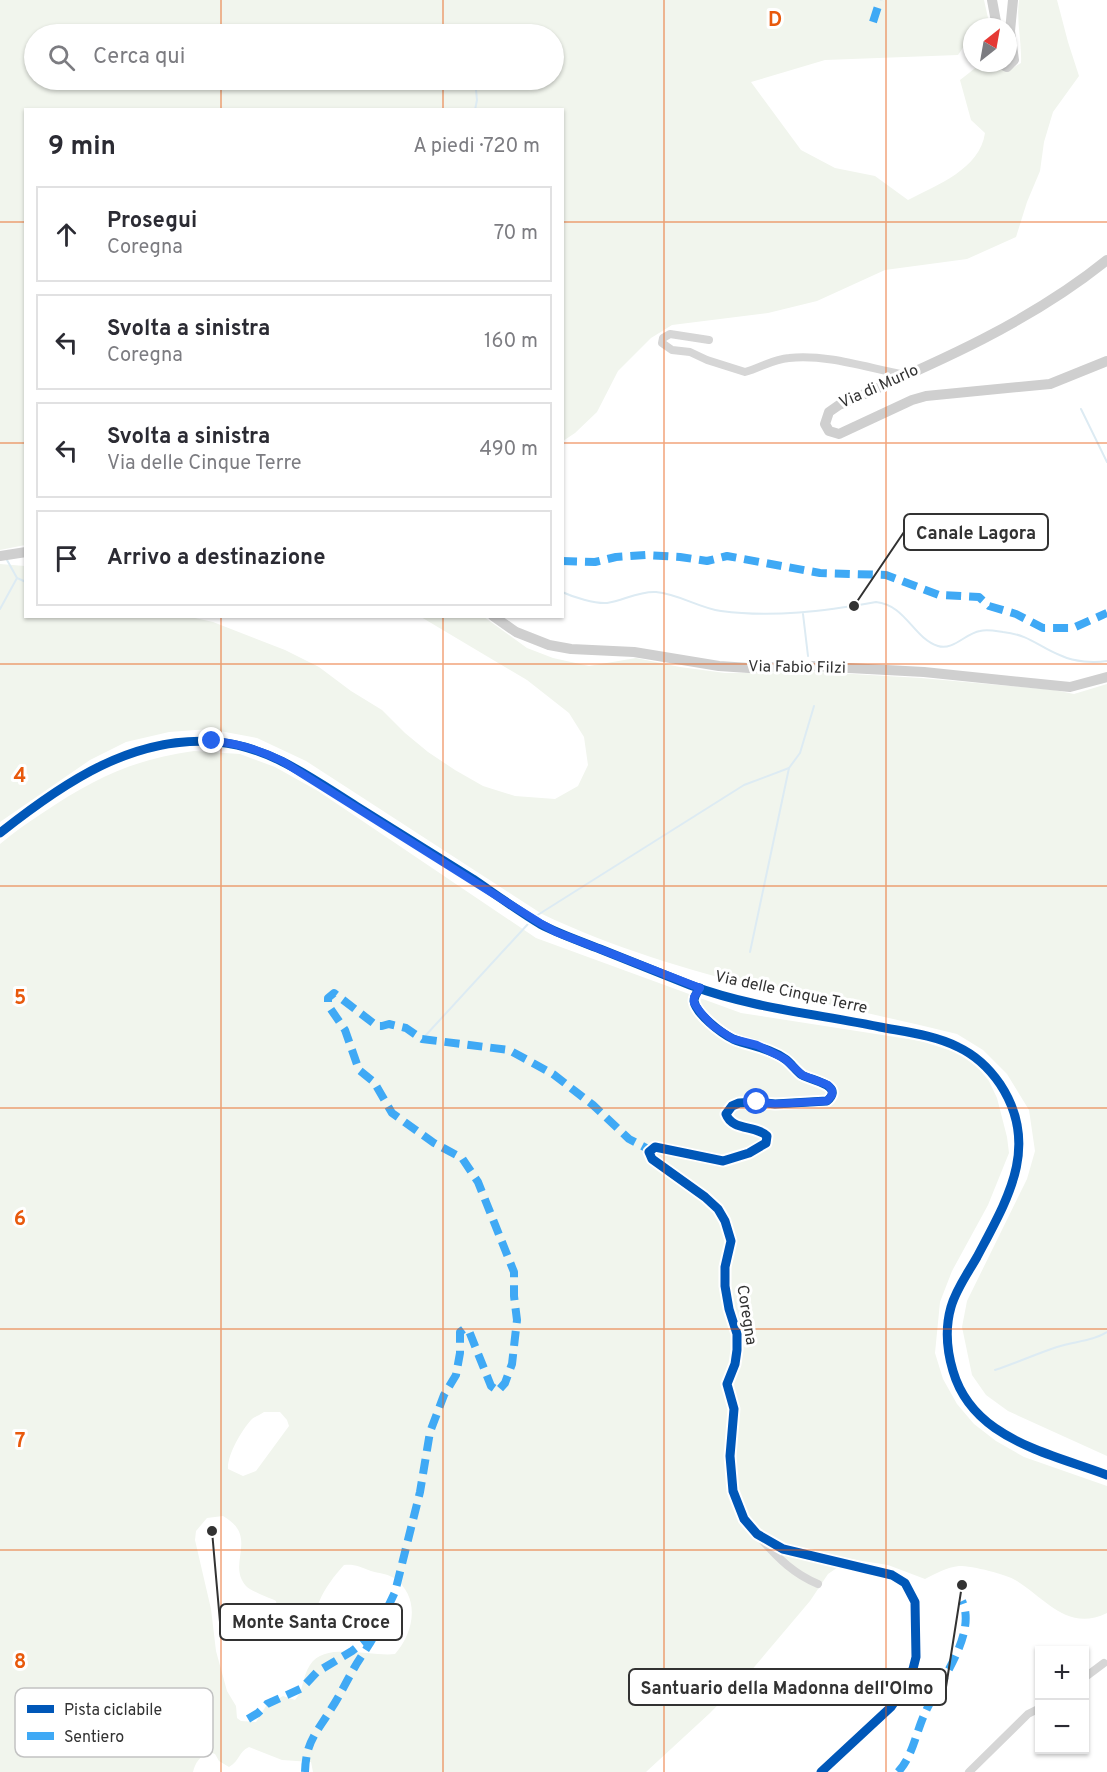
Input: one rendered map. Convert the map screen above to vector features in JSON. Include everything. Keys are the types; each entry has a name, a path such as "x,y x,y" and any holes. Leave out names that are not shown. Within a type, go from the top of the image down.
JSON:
{"main road":[{"path":"992,0 996,18"},
{"path":"1012,18 1014,0"},
{"name":"Via di Murlo","path":"1107,260 1092,273 1033,311 972,344 832,409 825,420 826,427 835,434 843,432 912,400 926,396 1050,384 1107,361"},
{"path":"1,556 24,552"},
{"name":"Via Fabio Filzi","path":"496,618 516,632 534,640 571,649 634,652 719,666 749,668 811,666 924,672 1070,687 1107,678"},
{"name":"Via delle Cinque Terre","path":"0,833 34,806 75,779 148,746 194,741 222,742 243,746 264,752 304,774 548,928 700,988 772,1007 932,1037 964,1049 988,1069 999,1082 1014,1109 1019,1133 1019,1163 1010,1191 951,1307 947,1342 952,1368 966,1400 994,1427 1015,1441 1107,1475"}],"street":[{"path":"708,340 670,334 663,338 662,343 672,350 690,352 745,372 789,358 843,360 865,368 907,375"},
{"name":"Coregna","path":"700,988 694,997 694,1003 713,1026 733,1039 757,1045 785,1059 802,1075 828,1085 832,1090 832,1095 827,1101 775,1104 757,1102 739,1103 732,1106 726,1114 729,1120 737,1125 762,1131 767,1136 766,1143 749,1153 723,1161 655,1147 649,1153 652,1159 705,1197 718,1209 725,1221 730,1241 725,1267 725,1286 729,1310 737,1334 735,1364 727,1384 734,1409 730,1456 732,1483 738,1505 744,1519 757,1534 783,1549 892,1575 905,1583 915,1602 916,1658 907,1684 885,1713 821,1772"},
{"path":"757,1534 784,1564 818,1584"},
{"path":"1089,1674 1104,1663"},
{"path":"969,1772 1028,1714 1035,1710"}],"shaded area":[{"path":"0,0 984,0 988,18 963,18 963,48 958,55 825,60 751,82 801,150 835,168 875,176 908,200 944,182 975,157 985,133 971,120 960,80 970,72 1017,72 1017,65 1021,63 1019,0 1057,0 1079,76 1053,112 1044,142 1040,171 1016,237 967,259 885,270 817,301 768,313 672,325 651,338 618,371 597,412 564,440 564,108 24,108 24,545 0,550"},
{"path":"0,564 24,566 24,618 195,618 213,622 285,650 319,667 382,710 428,752 455,770 483,786 515,796 555,799 578,786 588,765 584,737 569,713 527,680 423,618 485,618 527,648 553,658 589,666 636,658 725,673 819,672 921,678 1054,690 1074,694 1107,684 1107,1456 1008,1411 986,1395 972,1375 962,1327 967,1301 1027,1179 1035,1151 1029,1110 1007,1074 983,1050 957,1034 746,984 642,954 591,936 542,914 306,761 257,738 209,729 169,732 126,742 90,760 0,822"},
{"path":"194,751 240,754 275,767 318,791 536,938 741,1013 921,1041 961,1054 976,1065 989,1081 997,1098 1009,1153 988,1205 952,1271 940,1302 935,1353 943,1379 957,1404 974,1424 996,1441 1024,1457 1107,1486 1107,1613 1081,1619 1069,1616 1017,1581 981,1569 959,1566 925,1579 888,1565 850,1559 828,1574 810,1601 750,1672 710,1713 646,1772 313,1772 311,1762 282,1760 249,1747 229,1767 219,1761 213,1753 213,1688 15,1688 15,1757 202,1757 193,1772 0,1772 0,844 36,817 78,791 113,773 151,760","holes":["264,1412 280,1412 289,1426 256,1471 243,1476 228,1469 232,1450 251,1420","223,1516 234,1524 241,1541 239,1568 241,1577 246,1586 276,1601 278,1612 288,1625 298,1632 304,1629 311,1623 324,1592 344,1565 358,1566 394,1578 403,1586 408,1595 412,1615 407,1636 402,1645 395,1654 337,1652 317,1658 307,1670 295,1700 283,1696 266,1706 256,1722 241,1721 237,1718 236,1706 227,1691 216,1651 211,1609 195,1540 196,1531 207,1518"]}],"waterway":[{"path":"475,108 476,90"},
{"path":"1081,409 1107,462"},
{"path":"7,560 17,578 24,581"},
{"path":"0,609 17,578"},
{"path":"564,593 584,600 607,603 643,593 656,592 673,595 721,611 760,614 818,611 876,602 895,609 922,636 938,646 949,646 975,632 992,630 1021,636 1073,660 1107,661"},
{"path":"803,614 808,656"},
{"path":"750,952 789,768 800,753 814,706"},
{"path":"536,916 744,785 789,768"},
{"path":"426,1035 528,924"},
{"path":"995,1370 1057,1347 1095,1338 1107,1332"}],"marked path":[{"path":"873,22 880,0"},
{"path":"564,561 595,562 616,557 646,555 707,561 727,556 820,573 886,575 939,595 979,597 989,606 1016,614 1043,628 1073,628 1107,613"},
{"path":"248,1719 267,1704 302,1688 317,1672 352,1651 376,1632 395,1592 420,1492 430,1432 444,1395 456,1375 460,1353 460,1332 464,1329 469,1331 491,1386 498,1391 505,1383 512,1364 517,1320 514,1272 478,1182 462,1158 434,1143 392,1113 374,1082 359,1070 345,1030 328,1005 328,998 334,993 377,1026 389,1024 406,1028 422,1039 509,1050 553,1074 593,1105 629,1139 650,1150"},
{"path":"898,1772 907,1759 925,1713 961,1643 966,1614 962,1601"},
{"path":"305,1772 307,1753 313,1738 376,1632"}],"cycle path":[{"path":"0,833 75,780 129,754 157,746 187,742 218,742 237,745 273,757 307,775 473,879 531,919 562,934 713,993 760,1005 920,1034 964,1050 981,1062 1000,1084 1012,1107 1018,1129 1019,1151 1015,1172 999,1215 953,1300 948,1323 949,1356 953,1371 969,1403 995,1428 1035,1449 1107,1475"},
{"path":"700,988 694,1001 699,1012 716,1028 733,1039 779,1055 802,1075 825,1084 832,1091 832,1096 827,1101 775,1104 757,1102 739,1103 732,1106 726,1114 733,1123 757,1130 767,1136 766,1143 749,1153 723,1161 655,1147 649,1152 652,1159 718,1209 725,1221 731,1241 725,1267 725,1286 737,1334 735,1364 727,1384 734,1409 730,1456 733,1491 744,1519 757,1534 783,1549 892,1575 905,1583 915,1602 916,1657 907,1684 891,1707 821,1772"}],"place":[{"name":"Canale Lagora","path":"854,606"},
{"name":"Monte Santa Croce","path":"212,1531"},
{"name":"Santuario della Madonna dell'Olmo","path":"962,1585"}],"route":[{"path":"212,741 264,752 282,761 556,932 700,988 694,997 694,1003 713,1026 733,1039 757,1045 785,1059 802,1075 828,1085 832,1090 832,1095 827,1101 775,1104 757,1102"}]}
